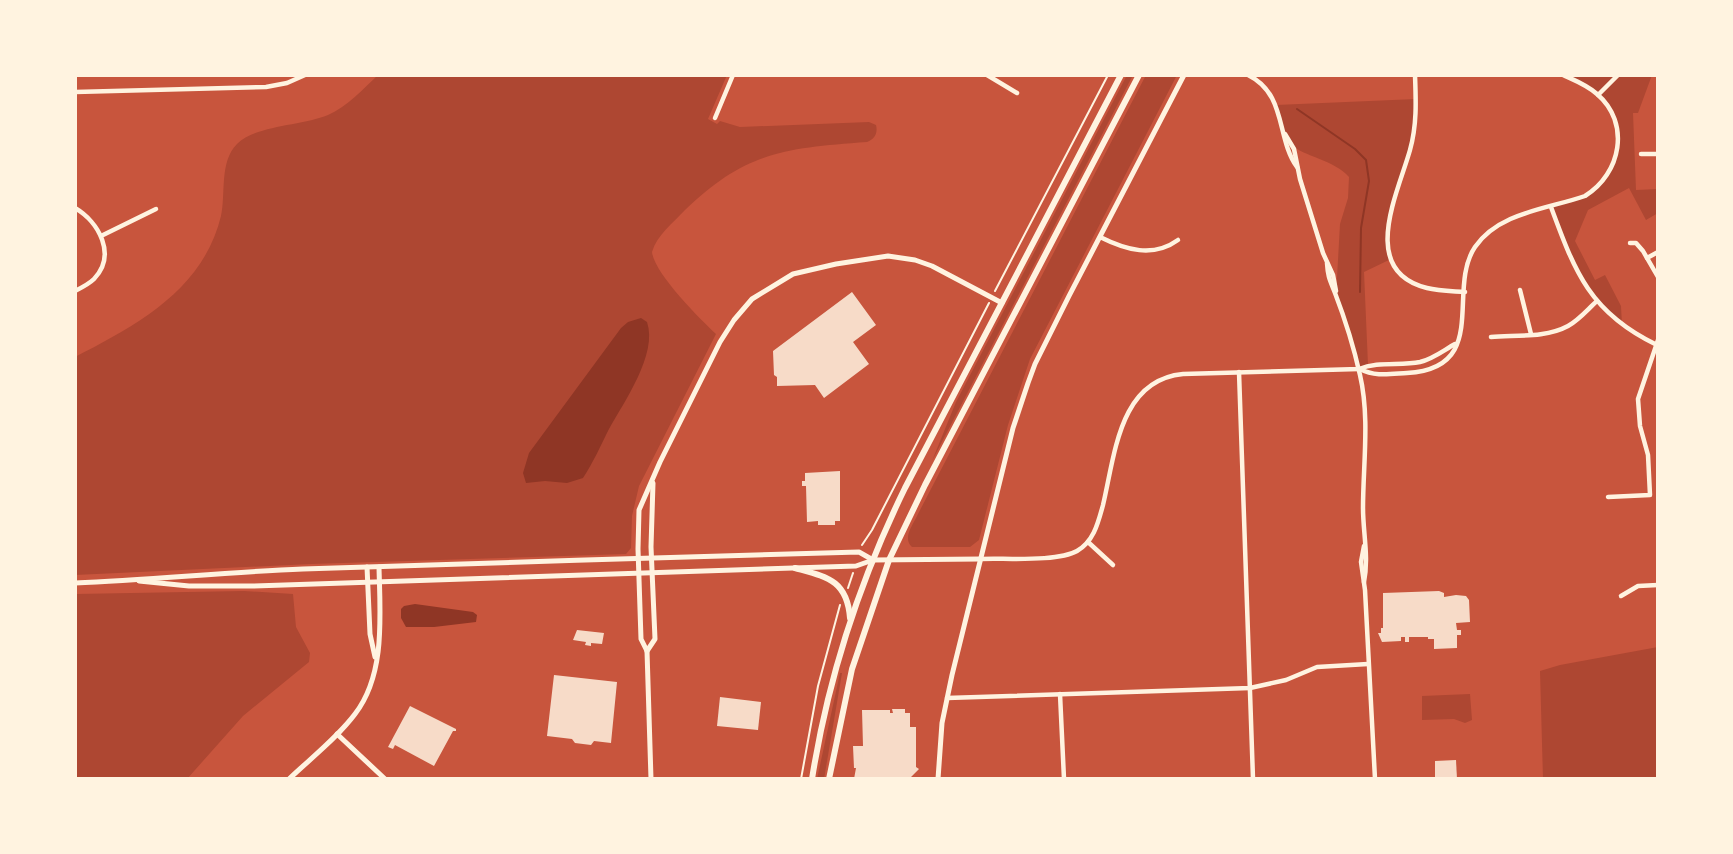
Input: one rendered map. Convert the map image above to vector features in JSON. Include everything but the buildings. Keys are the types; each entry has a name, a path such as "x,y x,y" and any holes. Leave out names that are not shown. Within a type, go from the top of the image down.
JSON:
{"main road":[{"path":"812,779 831,687 873,560 905,488 1121,75"},
{"path":"829,779 852,669 889,560 921,492 1139,75"},
{"path":"795,568 833,580 847,602 850,623"}],"street":[{"path":"75,92 266,87 287,83 305,75"},
{"path":"715,118 733,75"},
{"path":"987,75 1017,93"},
{"path":"938,779 947,698 1013,428 1035,363 1184,75"},
{"path":"1248,75 1269,92 1279,111 1289,156 1297,167 1327,263 1328,279 1336,294 1363,388 1365,542 1361,562 1373,711 1375,779"},
{"path":"1415,75 1415,128 1388,224 1388,251 1395,266 1413,283 1426,288 1465,292"},
{"path":"1359,369 1371,375 1424,372 1442,364 1451,356 1462,329 1469,262 1484,237 1500,223 1516,216 1585,196 1607,177 1615,162 1617,125 1607,105 1598,95 1563,75"},
{"path":"1598,95 1618,75"},
{"path":"1641,154 1658,154"},
{"path":"1551,206 1574,267 1597,301 1622,325 1657,343 1638,399 1640,426 1648,455 1650,495 1608,497"},
{"path":"75,208 87,215 99,228 105,251 102,266 94,279 75,291"},
{"path":"101,236 156,209"},
{"path":"1100,237 1122,247 1140,251 1164,249 1178,240"},
{"path":"1630,243 1638,245 1658,277"},
{"path":"1647,258 1658,252"},
{"path":"651,779 647,651 641,639 639,510 674,434 734,320 752,299 782,279 809,270 872,257 903,257 932,266 1002,303"},
{"path":"1520,290 1531,334"},
{"path":"1492,337 1548,333 1568,326 1597,301"},
{"path":"139,581 189,586 368,583 856,566 873,560 1060,556 1078,550 1088,542 1099,519 1124,419 1138,397 1150,385 1169,376 1359,369 1368,365 1426,360 1455,344"},
{"path":"1239,372 1253,779"},
{"path":"647,651 655,639 651,559 653,480"},
{"path":"1088,542 1113,565"},
{"path":"75,583 139,581 211,573 859,552 873,560"},
{"path":"367,567 370,634 376,660"},
{"path":"289,779 337,734 365,698 373,679 381,633 379,567"},
{"path":"1621,596 1638,586 1658,585"},
{"path":"947,698 1250,688 1286,680 1317,667 1368,664"},
{"path":"1060,694 1064,779"},
{"path":"337,734 385,779"}],"path":[{"path":"997,288 1108,75"},
{"path":"863,541 872,530 988,306"},
{"path":"800,779 818,686 841,601"}],"shaded area":[{"path":"378,75 727,75 708,119 717,124 720,121 740,127 869,122 876,125 877,131 867,142 790,151 748,164 707,190 658,240 652,252 661,272 716,334 639,486 632,516 631,548 626,554 75,575 75,357 144,318 183,285 199,265 212,242 221,216 225,169 231,151 237,144 267,129 317,119 335,112"},
{"path":"1127,75 1133,75 932,461 956,402"},
{"path":"1146,75 1177,75 1030,359 1008,425 979,540 970,547 912,547 908,540 911,527"},
{"path":"1563,75 1652,75 1638,113 1633,113 1636,190 1658,189 1658,213 1646,220 1629,188 1588,210 1575,241 1595,280 1605,275 1621,306 1622,325 1580,279 1551,207 1587,194 1607,174 1616,148 1617,135 1609,109 1596,94"},
{"path":"1416,99 1415,128 1388,224 1391,259 1364,272 1368,365 1359,369 1336,296 1340,224 1348,198 1349,177 1336,166 1292,145 1284,131 1276,105"},
{"path":"641,318 647,322 649,335 644,363 631,392 583,478 567,483 526,483 523,473 529,453 621,328 628,322"},
{"path":"244,591 293,594 296,627 310,653 309,662 243,716 187,779 75,779 75,594"},
{"path":"415,604 473,612 477,615 476,622 406,627 401,618 401,609"},
{"path":"1658,647 1658,779 1543,779 1540,671"},
{"path":"840,673 824,779 817,779"},
{"path":"1470,694 1472,720 1465,723 1454,719 1422,720 1422,696"}],"waterway":[{"path":"1297,109 1355,149 1366,160 1369,181 1361,228 1360,292"}]}
